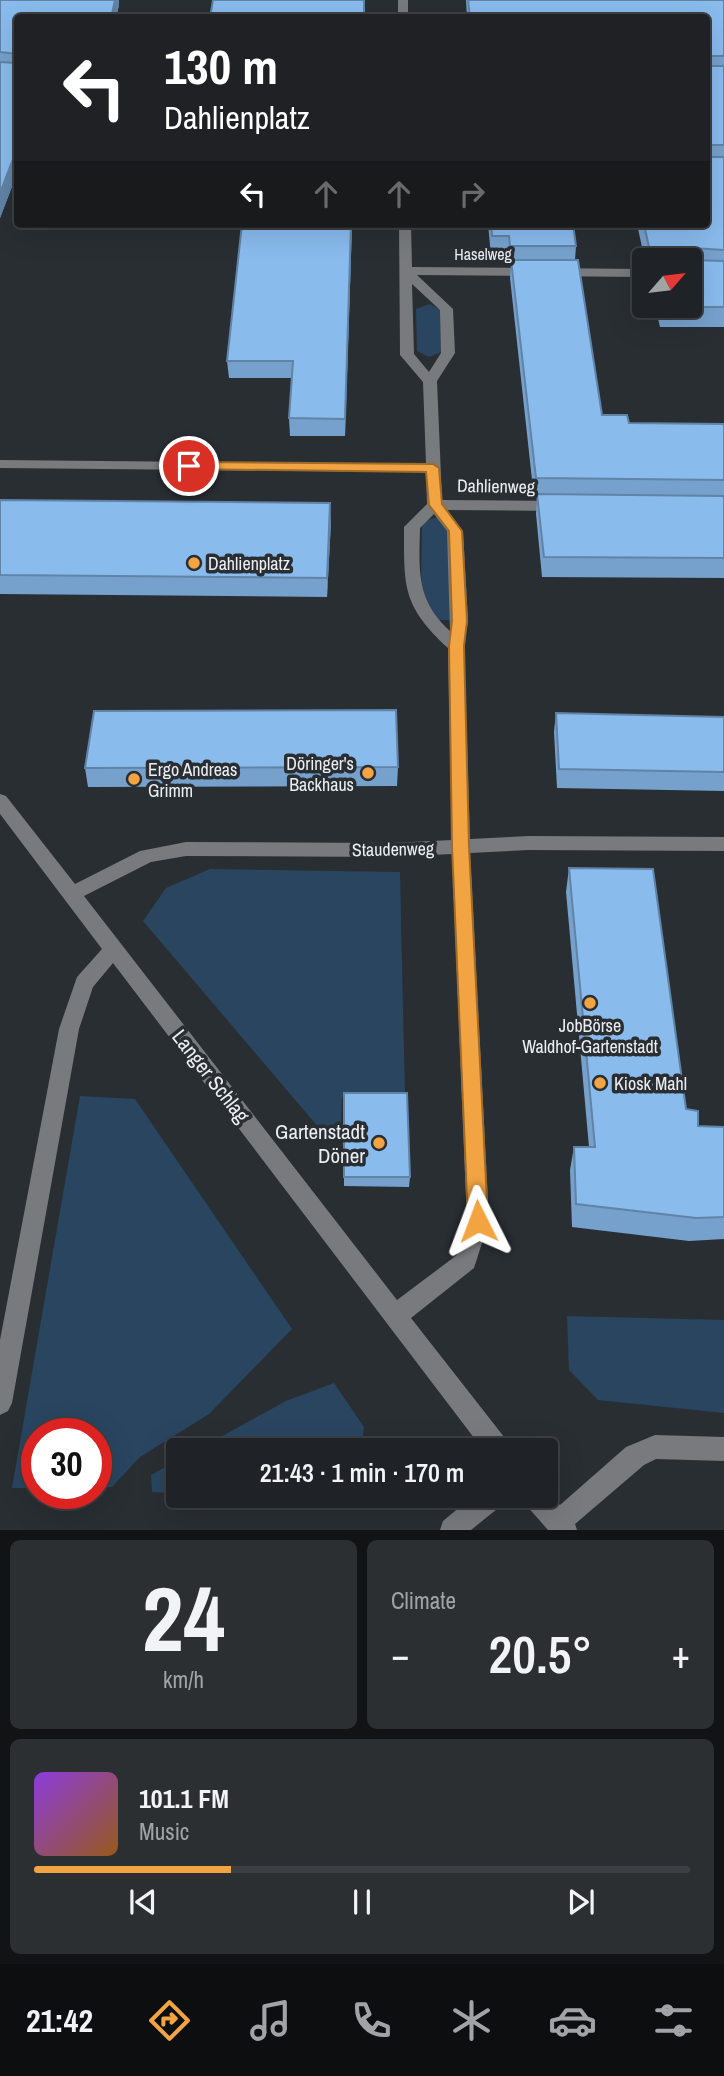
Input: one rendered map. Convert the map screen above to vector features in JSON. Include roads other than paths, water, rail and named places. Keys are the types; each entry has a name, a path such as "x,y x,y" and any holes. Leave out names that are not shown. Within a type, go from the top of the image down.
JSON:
{"street":[{"path":"405,228 407,355 430,381"},
{"path":"396,1315 466,1261 478,1221 461,846 456,646 460,621 456,531 435,505 433,468 430,381 448,353 446,309 406,271"},
{"name":"Haselweg","path":"406,271 632,273"},
{"path":"0,464 433,468"},
{"path":"435,505 412,527 412,593 430,623 456,646"},
{"name":"Dahlienweg","path":"435,505 573,506"},
{"name":"Langer Schlag","path":"0,801 489,1438"},
{"name":"Staudenweg","path":"72,894 147,856 186,849 390,850 528,843 724,844"},
{"path":"0,1403 69,1029 84,983 113,950"},
{"path":"545,1508 561,1526 635,1456 655,1447 724,1449"},
{"path":"452,1530 479,1508"}],"place":[{"name":"Dahlienplatz","path":"194,563"},
{"name":"Döringer's Backhaus","path":"368,773"},
{"name":"Ergo Andreas Grimm","path":"134,779"},
{"name":"JobBörse Waldhof-Gartenstadt","path":"590,1003"},
{"name":"Kiosk Mahl","path":"600,1083"},
{"name":"Gartenstadt Döner","path":"379,1143"}]}
